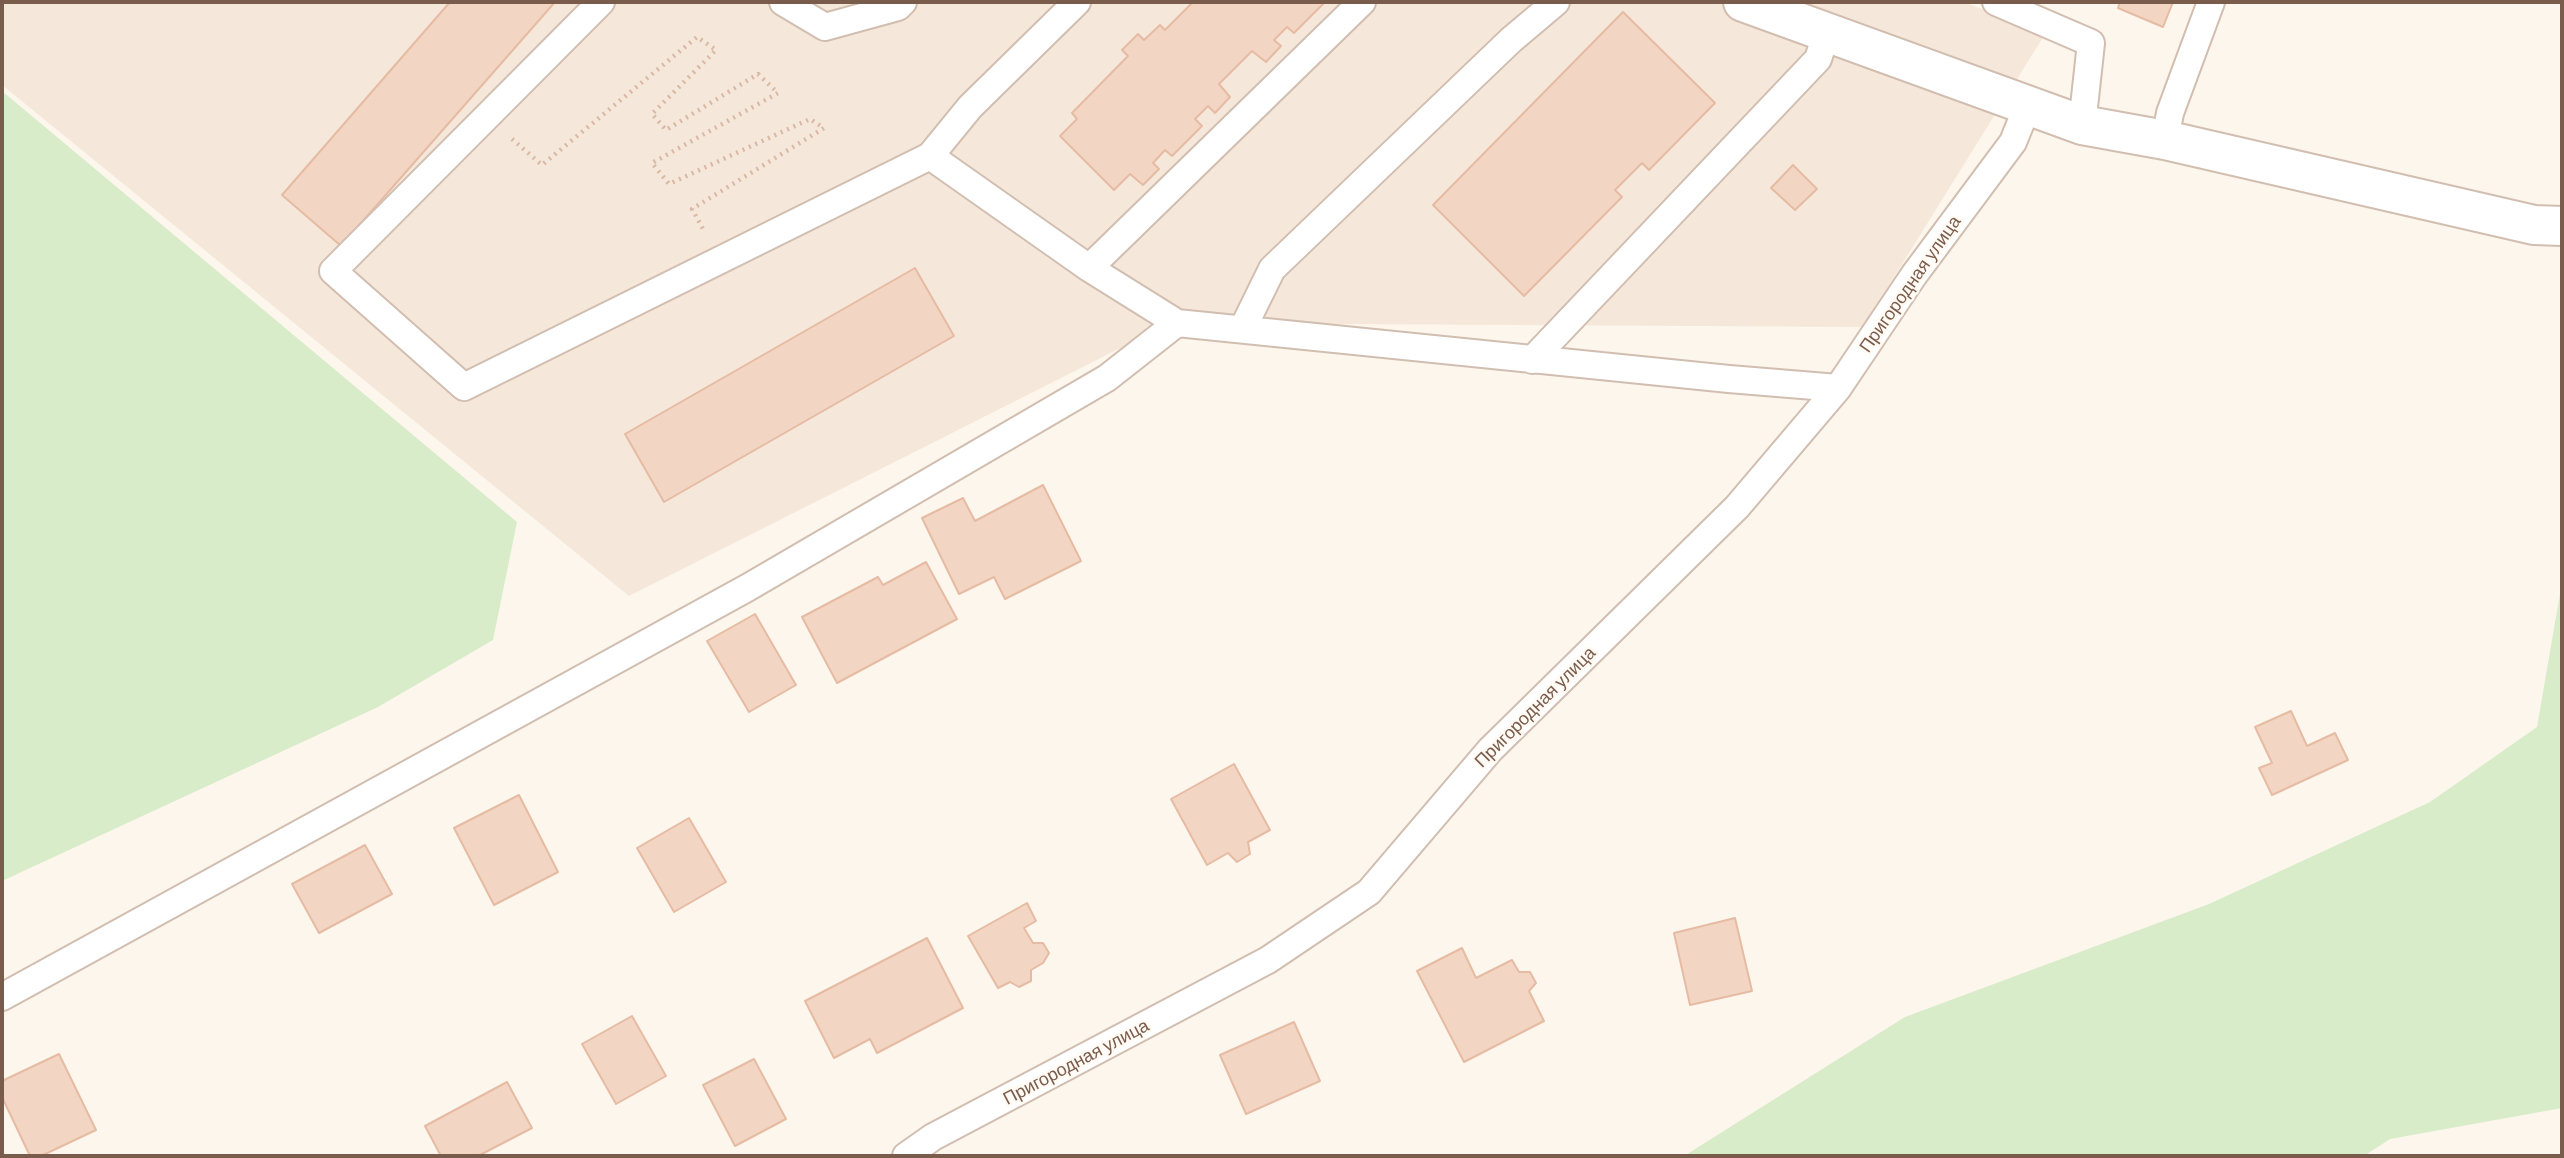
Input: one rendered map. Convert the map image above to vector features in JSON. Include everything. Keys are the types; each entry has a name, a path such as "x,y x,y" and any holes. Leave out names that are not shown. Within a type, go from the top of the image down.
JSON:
{"street":[{"path":"1743,2 2082,125 2165,140 2534,226 2562,226"}],"lane":[{"path":"601,2 333,271 464,387 929,156 970,107 1077,2"},
{"path":"783,2 825,27 898,7 902,2"},
{"path":"1088,268 1362,2"},
{"path":"1243,328 1272,269 1511,40 1556,2"},
{"path":"1996,2 2091,43 2082,125"},
{"path":"2165,140 2170,113 2211,2"},
{"path":"1532,360 1818,59 1827,32"},
{"name":"Пригородная улица","path":"906,1156 933,1137 1268,960 1369,892 1490,750 1737,507 1838,388 1914,275 2013,142 2028,105"},
{"path":"929,156 1088,268 1177,323 1838,388"},
{"path":"2,997 747,588 1107,378 1177,323"}],"path":[{"path":"487,116 542,165 697,37 716,50 652,114 666,130 758,74 778,93 652,163 670,184 810,119 824,128 692,209 720,261"}],"shaded area":[{"path":"2,2 1964,2 2045,34 1863,327 1170,323 629,596 2,85"}],"green space":[{"path":"2,91 517,522 493,640 378,707 2,881"},
{"path":"2562,582 2562,1108 2390,1139 2364,1156 1684,1156 1905,1017 2209,904 2430,802 2537,727"}],"building":[{"path":"450,2 555,2 341,246 282,195"},
{"path":"1193,2 1324,3 1294,33 1287,27 1274,40 1281,46 1266,62 1252,51 1219,84 1230,97 1215,113 1208,106 1195,119 1202,126 1172,156 1165,150 1153,163 1159,169 1143,185 1130,174 1114,190 1060,136 1077,119 1072,113 1128,56 1122,50 1138,34 1144,40 1160,25 1165,30"},
{"path":"2120,2 2173,2 2163,27 2118,8"},
{"path":"1623,12 1715,103 1649,170 1642,163 1615,190 1622,197 1524,296 1433,205"},
{"path":"1793,165 1817,189 1795,210 1771,188"},
{"path":"915,268 954,336 664,502 625,434"},
{"path":"1043,485 1081,561 1005,599 994,577 959,594 922,518 963,498 975,521"},
{"path":"926,562 957,619 837,683 802,617 878,577 883,585"},
{"path":"755,614 796,685 749,712 707,641"},
{"path":"2291,711 2307,746 2335,733 2348,760 2272,795 2259,768 2272,763 2255,727"},
{"path":"1234,764 1270,830 1248,842 1250,854 1237,862 1228,853 1207,865 1171,799"},
{"path":"519,795 558,872 494,905 454,828"},
{"path":"689,818 726,882 674,912 637,848"},
{"path":"365,845 392,894 319,933 292,884"},
{"path":"1027,903 1036,921 1024,928 1033,943 1043,943 1049,953 1043,963 1031,970 1031,981 1019,987 1010,982 998,988 968,936"},
{"path":"1735,918 1752,991 1690,1005 1674,933"},
{"path":"927,938 963,1008 877,1053 870,1039 834,1058 805,1001"},
{"path":"1462,948 1476,978 1512,960 1519,972 1530,972 1536,983 1529,991 1544,1021 1464,1062 1417,971"},
{"path":"632,1016 666,1076 616,1104 582,1044"},
{"path":"1294,1022 1320,1081 1246,1114 1220,1055"},
{"path":"59,1054 96,1130 41,1156 30,1156 2,1097 2,1081"},
{"path":"754,1059 786,1119 735,1146 703,1085"},
{"path":"507,1082 532,1128 478,1156 441,1156 425,1126"}]}
